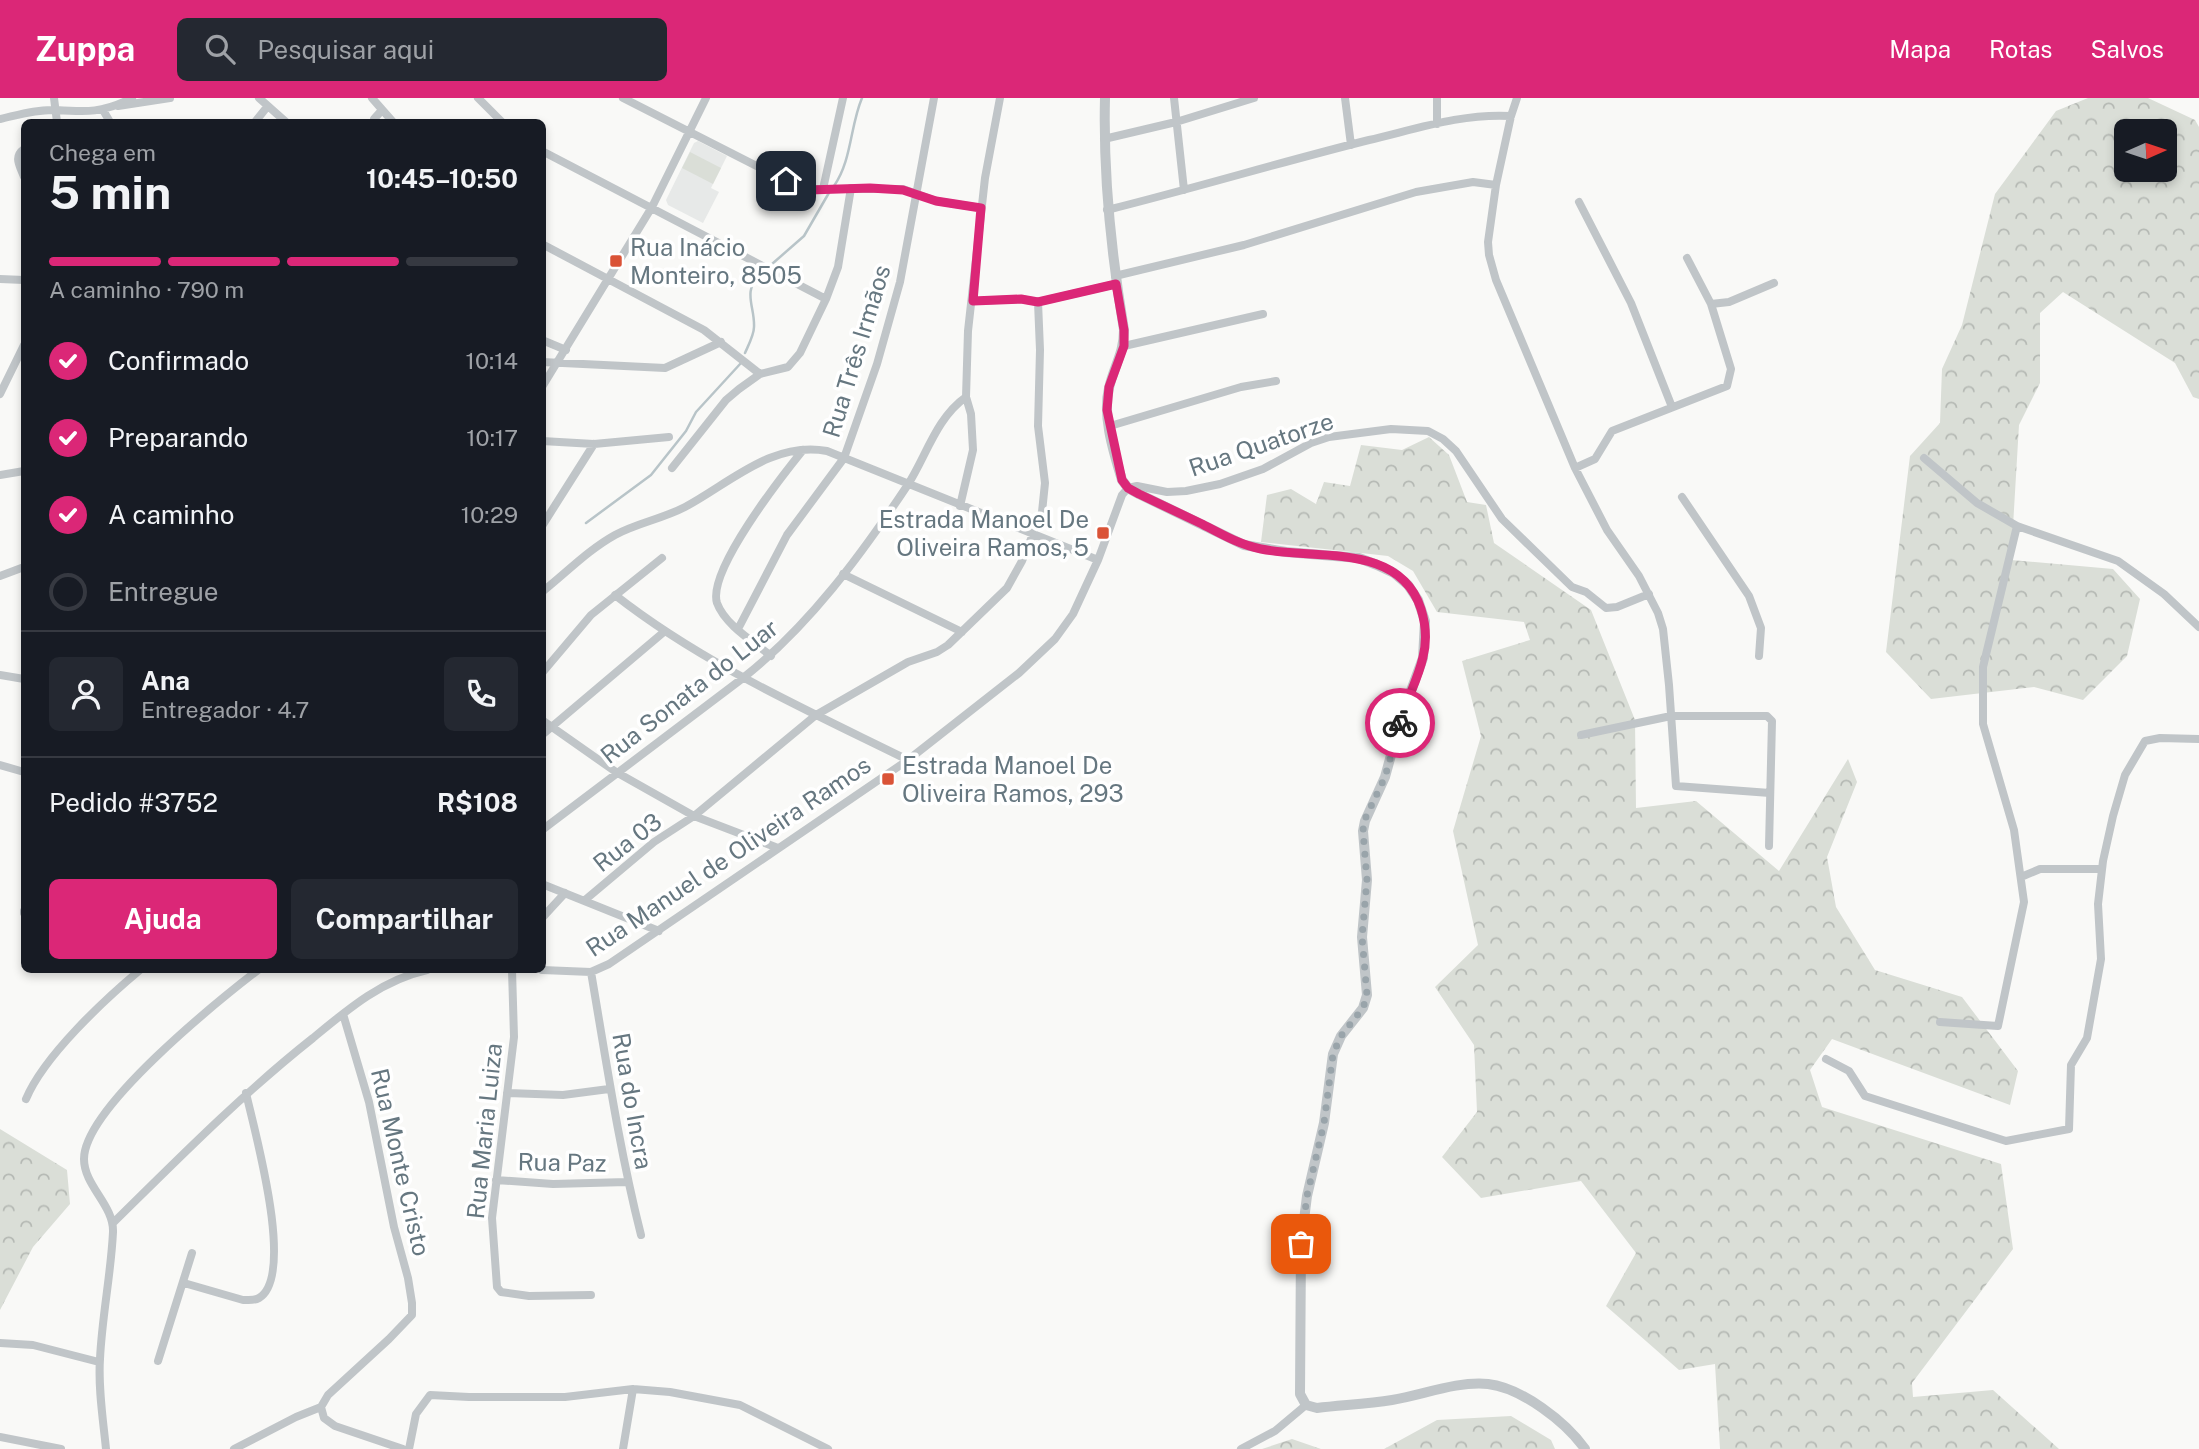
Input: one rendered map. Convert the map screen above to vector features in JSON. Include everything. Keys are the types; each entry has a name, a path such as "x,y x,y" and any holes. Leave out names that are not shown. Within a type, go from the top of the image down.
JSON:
{"street":[{"path":"54,98 57,119"},
{"path":"0,119 23,113 56,110 80,113 103,110 132,98"},
{"path":"116,106 170,98"},
{"path":"259,98 282,119"},
{"path":"372,98 390,119"},
{"path":"478,98 499,119"},
{"path":"623,98 802,189 903,190 981,208"},
{"path":"546,381 652,207 706,98"},
{"path":"825,189 843,98"},
{"name":"Rua Três Irmãos","path":"738,629 787,535 844,458 877,363 901,282 934,98"},
{"path":"960,506 972,450 971,414 966,397 968,331 981,208 1000,98"},
{"path":"1105,98 1107,210 1124,330 1124,346 1109,387 1107,410 1120,473 1128,488 1244,545 1286,552 1359,558 1377,565 1394,573 1408,585 1418,600 1425,621 1423,658 1402,715 1385,777 1364,821 1367,880 1362,937 1367,995 1363,1008 1341,1036 1333,1054 1324,1123 1307,1196 1301,1244 1299,1379 1300,1394 1311,1407"},
{"path":"1174,98 1184,190"},
{"path":"1104,139 1176,122 1254,98"},
{"path":"1345,98 1350,145"},
{"path":"1517,98 1496,185 1488,242 1492,268 1575,468 1607,530 1649,594 1663,629 1676,786 1770,793"},
{"path":"1436,99 1437,124"},
{"path":"257,119 267,107"},
{"path":"103,110 108,119"},
{"path":"375,119 383,110"},
{"path":"1107,210 1437,124 1474,117 1511,116"},
{"path":"21,152 18,155 21,168"},
{"path":"546,153 826,299"},
{"path":"973,301 1021,299 1038,302 1244,245 1416,192 1473,182 1496,185"},
{"path":"672,468 726,400 760,374 779,370 793,362 826,299 838,267 849,188"},
{"path":"1579,202 1631,303 1672,407"},
{"path":"546,246 672,311 721,342 760,374"},
{"path":"1575,468 1595,458 1612,431 1727,386 1731,369 1711,304 1687,258"},
{"path":"0,279 21,280"},
{"path":"1711,304 1729,302 1774,283"},
{"name":"Rua 03","path":"585,900 654,842 694,816 816,715 908,663 937,652 1007,589 1033,534 1046,495 1038,426 1038,302"},
{"path":"1124,346 1263,314"},
{"path":"546,342 566,350"},
{"path":"546,362 665,368 721,342"},
{"path":"0,394 21,351"},
{"path":"1110,426 1241,387 1276,381"},
{"name":"Rua Sonata do Luar","path":"546,827 743,678 803,625 908,484 952,410 966,397"},
{"name":"Rua Quatorze","path":"1128,488 1137,486 1167,492 1200,488 1263,469 1311,443 1329,437 1366,431 1429,431 1443,439 1466,463 1490,503 1516,534 1572,587 1586,592 1606,608 1618,607 1649,594"},
{"path":"546,441 594,444 669,437"},
{"path":"546,520 594,444"},
{"path":"546,589 598,545 615,535 683,508 788,450 827,451 1098,559"},
{"path":"771,656 726,618 716,600 716,590 719,579 749,525 803,450"},
{"path":"1924,458 1977,503 2017,526 2118,562 2164,594 2199,627"},
{"path":"0,475 21,472"},
{"name":"Rua Manuel de Oliveira Ramos","path":"546,970 591,972 609,964 908,760 984,702 1055,639 1073,614 1098,559 1122,495 1128,488"},
{"path":"1682,497 1749,596 1760,628 1759,656"},
{"path":"1940,1022 1998,1026 2024,902 2014,830 1983,724 1983,667 2017,526"},
{"path":"546,668 576,630 662,558"},
{"path":"0,576 21,568"},
{"path":"843,574 962,632"},
{"path":"615,595 665,631 743,678 908,760"},
{"path":"546,731 665,631"},
{"path":"0,675 21,678"},
{"path":"1581,735 1671,716 1767,716 1772,721 1769,846"},
{"path":"546,723 616,772 694,816 778,848"},
{"path":"1826,1059 1849,1071 1865,1096 2006,1140 2069,1129 2071,1065 2087,1038 2101,958 2098,904 2102,869 2125,775 2142,743 2149,739 2199,739"},
{"path":"0,765 21,771"},
{"path":"2021,877 2040,869 2102,869"},
{"path":"546,886 659,931"},
{"path":"546,914 565,894"},
{"name":"Rua do Incra","path":"591,972 609,1089 627,1182 641,1235"},
{"path":"26,1099 52,1059 95,1011 137,973"},
{"path":"106,1449 99,1362 113,1223 86,1171 86,1149 95,1129 129,1085 170,1044 254,973"},
{"path":"113,1223 246,1093 343,1014 385,985 414,973"},
{"name":"Rua Maria Luiza","path":"512,973 514,1037 492,1231 497,1287 505,1293 529,1296 591,1295"},
{"name":"Rua Monte Cristo","path":"321,1407 327,1395 409,1320 413,1309 369,1102 343,1014"},
{"path":"506,1093 563,1095 609,1089"},
{"path":"184,1283 243,1300 253,1300 264,1293 269,1283 274,1266 275,1236 246,1093"},
{"name":"Rua Paz","path":"496,1181 553,1184 627,1182"},
{"path":"158,1361 192,1253"},
{"path":"0,1343 33,1346 99,1362"},
{"path":"1241,1449 1311,1407 1393,1400 1471,1384 1490,1384 1524,1397 1564,1425 1585,1449"},
{"path":"623,1449 633,1390"},
{"path":"409,1449 416,1413 430,1395 565,1397 633,1390 670,1392 740,1405 828,1449"},
{"path":"234,1449 321,1407 324,1418 335,1426 403,1449"},
{"path":"0,1437 43,1448 61,1449"}],"shaded area":[{"path":"698,141 727,156 711,188 719,192 703,223 668,205 666,200 694,143"}],"green space":[{"path":"2088,98 2148,98 2195,120 2199,127 2199,399 2193,397 2175,363 2063,292 2040,313 2040,383 2019,425 2011,560 2113,569 2140,599 2127,656 2083,700 2034,687 1931,699 1886,652 1910,456 1940,423 1942,369 1962,325 1995,194 2056,111"},
{"path":"690,152 721,168 713,184 682,168"},
{"path":"1429,437 1449,455 1467,502 1486,505 1494,543 1591,610 1635,720 1636,808 1696,801 1779,871 1848,759 1857,782 1827,857 1836,907 1875,970 1962,997 2018,1071 2010,1105 1832,1039 1810,1070 1822,1107 2001,1164 2013,1249 1912,1383 1913,1397 1993,1390 2059,1449 1720,1449 1715,1364 1679,1370 1606,1306 1636,1253 1581,1181 1481,1198 1442,1157 1477,1112 1474,1045 1435,987 1478,945 1453,831 1481,736 1462,661 1530,640 1524,622 1437,612 1413,571 1388,556 1261,542 1267,495 1291,489 1316,504 1324,482 1350,486 1361,445 1402,450"},
{"path":"0,1129 67,1170 70,1204 33,1247 0,1310"},
{"path":"1511,1416 1551,1440 1555,1449 1384,1449 1437,1420"},
{"path":"1292,1439 1321,1449 1262,1449"}],"waterway":[{"path":"834,186 848,154 862,98"},
{"path":"772,264 804,236 830,191"},
{"path":"745,353 754,330 750,293 760,273"},
{"path":"586,523 651,475 686,431 696,412 741,363"}],"way so far":[{"path":"1301,1244 1307,1196 1324,1123 1333,1054 1341,1036 1363,1008 1367,995 1362,937 1367,880 1364,821 1385,777 1400,723"}],"place":[{"name":"Rua Inácio Monteiro, 8505","path":"616,261"},
{"name":"Estrada Manoel De Oliveira Ramos, 5","path":"1103,533"},
{"name":"Estrada Manoel De Oliveira Ramos, 293","path":"888,779"}],"route":[{"path":"786,181 809,190 903,190 936,201 981,208 973,301 1021,299 1038,302 1116,284 1124,346 1109,387 1107,410 1122,480 1128,488 1139,494 1244,545 1263,550 1359,558 1394,573 1408,585 1418,600 1425,621 1425,643 1423,658 1400,723"}]}
